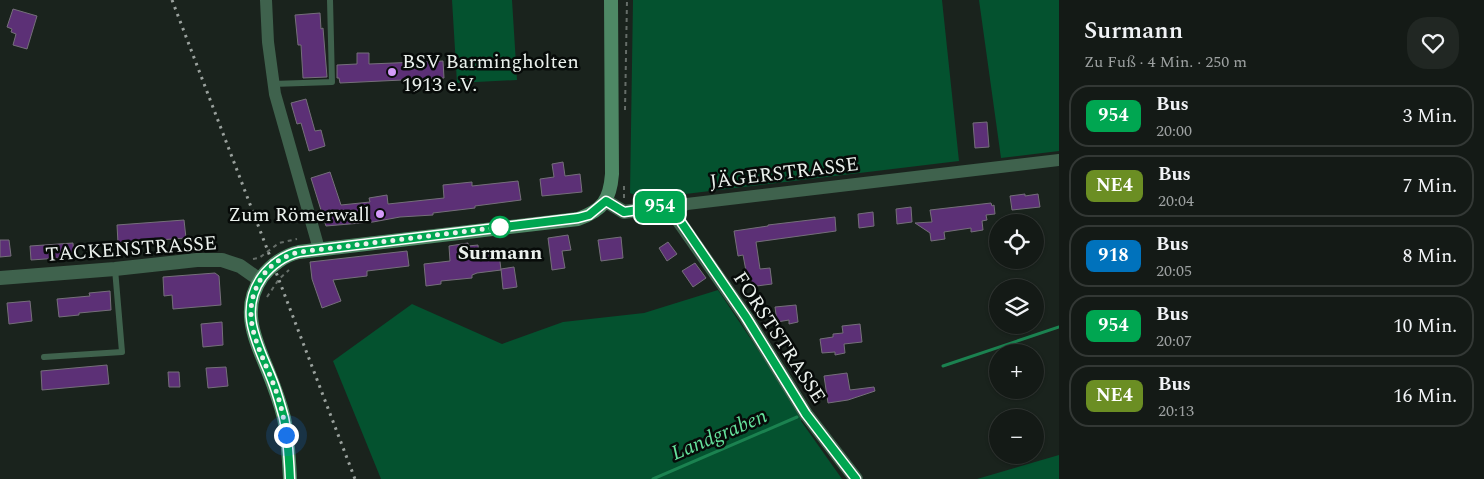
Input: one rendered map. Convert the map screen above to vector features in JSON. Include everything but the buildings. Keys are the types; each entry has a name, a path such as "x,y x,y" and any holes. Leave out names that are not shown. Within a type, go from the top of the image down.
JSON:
{"main road":[{"path":"290,479 284,419 274,385 254,336 251,318 251,301 260,280 273,265 291,254 578,218 589,215 606,201 611,186 611,0"}],"street":[{"path":"266,0 268,42 275,94 319,249"},
{"name":"JÄGERSTRASSE","path":"674,214 679,208 687,204 1059,160"},
{"path":"606,201 624,212 660,207 674,214"},
{"name":"FORSTSTRASSE","path":"674,214 746,317 806,414 856,479"},
{"name":"TACKENSTRASSE","path":"0,278 198,260 222,260 240,266 260,280"}],"lane":[{"path":"273,84 332,82 330,0"},
{"path":"44,357 122,352 115,269"}],"path":[{"path":"625,113 626,0"},
{"path":"624,185 624,212"},
{"path":"267,297 279,279 292,268"}],"green space":[{"path":"452,0 512,0 517,80 457,83"},
{"path":"633,0 942,0 959,161 644,199 630,193"},
{"path":"979,0 1059,0 1059,151 1001,158"},
{"path":"718,290 803,417 801,421 842,479 381,479 333,361 412,304 502,344 563,322 644,313"},
{"path":"1059,455 1059,479 977,479 1028,464 1044,464 1044,459"}],"waterway":[{"name":"Landgraben","path":"943,366 1059,327"},
{"name":"Landgraben","path":"653,479 797,417"}],"railway":[{"path":"172,0 355,479"}],"bus line":[{"name":"954","path":"290,479 284,419 274,385 254,336 250,310 254,291 260,280 273,265 291,254 299,252 578,218 589,215 606,201 624,212 665,208 679,219 746,317 806,414 856,479"}],"place":[{"name":"BSV Barmingholten 1913 e.V.","path":"392,72"},
{"name":"Zum Römerwall","path":"380,214"},
{"name":"Surmann","path":"500,227"}],"route":[{"path":"286,435 284,419 274,385 254,336 250,310 254,291 260,280 273,265 291,254 299,252 500,227"}]}
